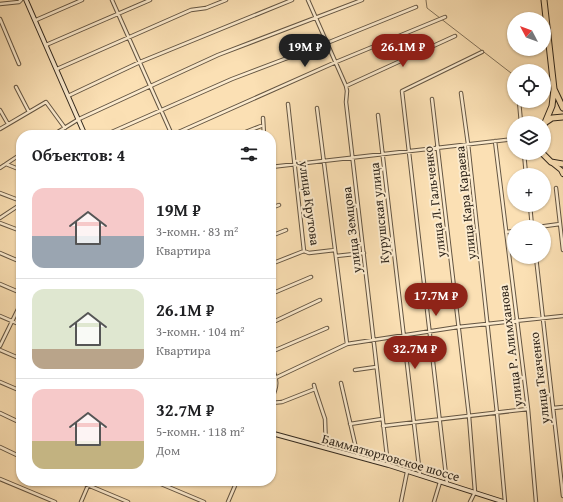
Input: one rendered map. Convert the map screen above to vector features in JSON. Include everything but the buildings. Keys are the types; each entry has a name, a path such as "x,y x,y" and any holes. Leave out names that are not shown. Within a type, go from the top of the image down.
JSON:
{"highway":[{"path":"544,0 554,89 552,106 548,116"},
{"path":"554,89 563,108"},
{"path":"551,119 563,117"},
{"path":"549,160 551,162 563,164"}],"main road":[{"path":"551,162 557,166 563,174"}],"street":[{"path":"0,4 19,2 21,0"},
{"path":"26,0 83,130"},
{"path":"36,20 82,0"},
{"path":"112,0 170,130"},
{"path":"46,45 150,0"},
{"path":"57,69 191,10 206,8 226,0"},
{"path":"68,96 140,62 292,0"},
{"name":"улица Земцова","path":"308,0 336,62 347,91 346,102 352,158 388,466"},
{"path":"62,130 79,119 218,55 316,19 362,0"},
{"path":"117,130 232,79 416,7"},
{"path":"183,130 336,62 445,17"},
{"path":"0,19 19,64"},
{"path":"346,86 455,36"},
{"path":"447,484 402,91 482,52"},
{"path":"16,86 29,112"},
{"name":"улица Кара Караева","path":"461,93 488,324 505,502"},
{"name":"улица Л. Гальченко","path":"432,99 469,416 475,492"},
{"path":"0,129 46,102 65,128"},
{"name":"улица Крутова","path":"288,104 304,251 309,253 335,250"},
{"path":"317,108 347,344"},
{"path":"0,110 8,124"},
{"name":"Курушская улица","path":"378,115 420,476"},
{"path":"263,118 264,130"},
{"path":"251,130 261,126"},
{"path":"276,167 507,140"},
{"name":"улица Р. Алимханова","path":"495,141 528,409 536,502"},
{"path":"0,168 16,157"},
{"path":"6,164 16,168"},
{"path":"556,188 563,250"},
{"path":"0,193 16,199"},
{"path":"0,218 16,207"},
{"path":"0,223 16,229"},
{"path":"551,225 560,224"},
{"path":"276,234 286,230"},
{"path":"276,262 304,251"},
{"path":"0,253 16,260"},
{"path":"336,256 364,253"},
{"name":"улица Ткаченко","path":"537,264 563,496"},
{"path":"276,292 311,277"},
{"path":"0,284 16,291"},
{"path":"276,321 320,300"},
{"path":"0,346 16,314"},
{"path":"0,316 16,323"},
{"path":"276,390 276,378 347,344 458,327 563,316"},
{"path":"276,350 327,328"},
{"path":"0,350 16,357"},
{"path":"355,370 376,367"},
{"path":"0,382 16,389"},
{"path":"341,383 358,457"},
{"path":"314,385 325,419 326,449"},
{"path":"276,402 282,402 315,389"},
{"path":"553,408 563,407"},
{"path":"383,426 528,409"},
{"path":"0,414 16,421"},
{"path":"350,424 382,419"},
{"name":"Бамматюртовское шоссе","path":"276,434 358,457 505,502"},
{"path":"0,447 16,455"},
{"path":"401,502 407,472"},
{"path":"0,479 16,486"},
{"path":"434,502 440,482"},
{"path":"16,486 54,502"},
{"path":"81,502 88,486"},
{"path":"90,486 128,502"},
{"path":"166,486 204,502"},
{"path":"228,502 235,486"},
{"path":"470,502 475,492"}],"waterway":[{"path":"426,0 427,8 507,70"}]}
